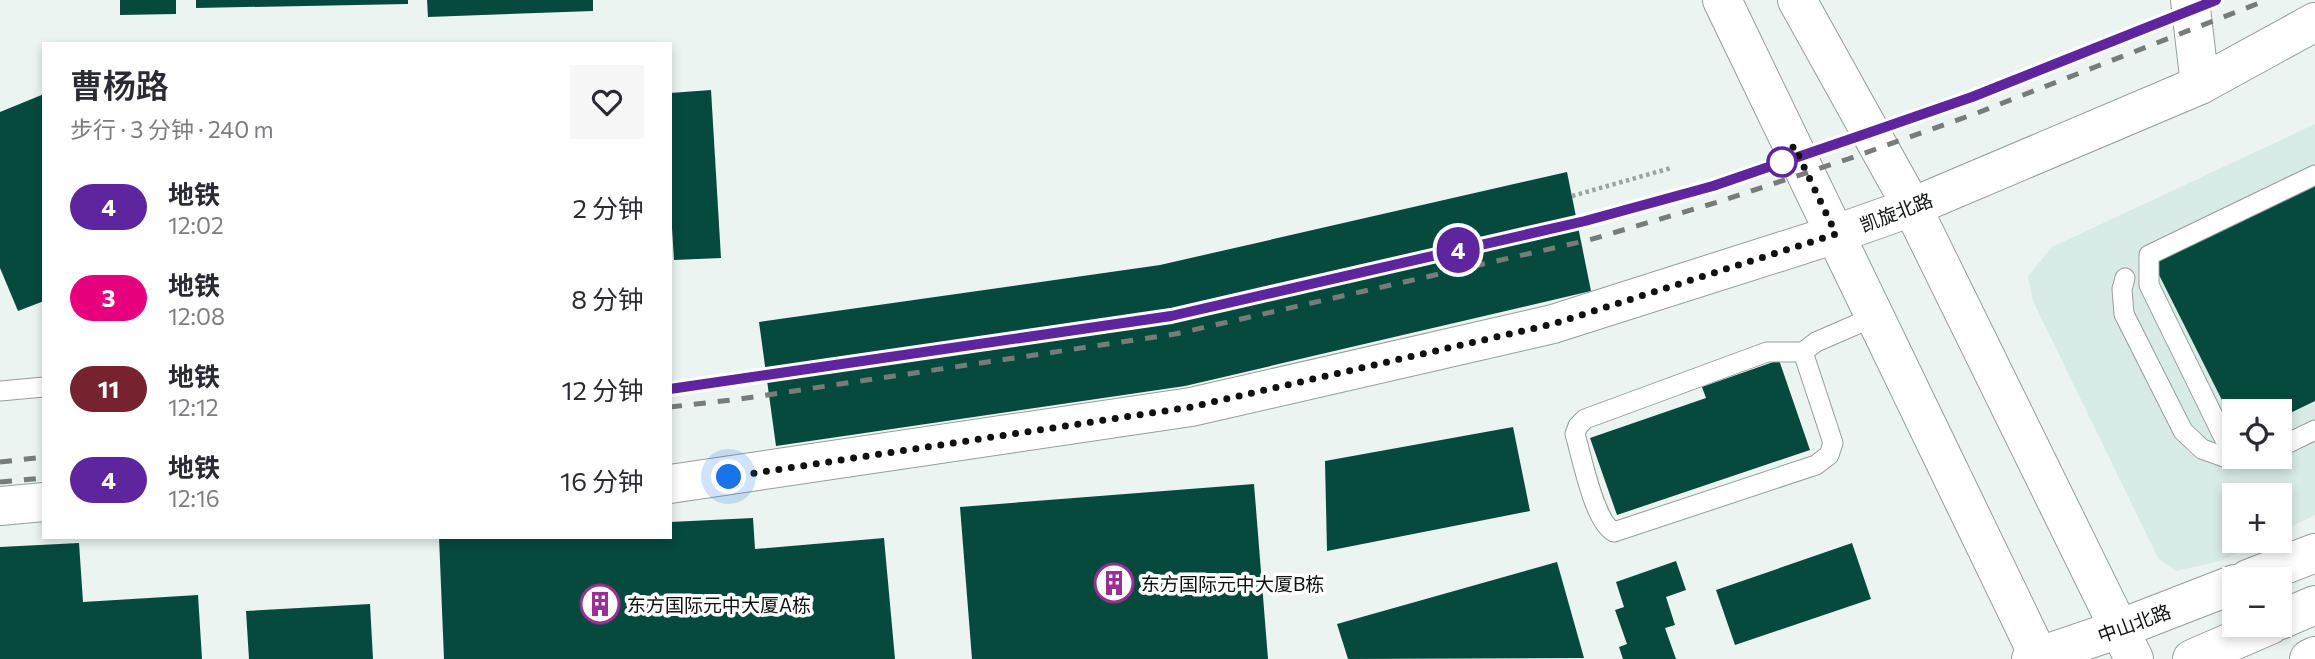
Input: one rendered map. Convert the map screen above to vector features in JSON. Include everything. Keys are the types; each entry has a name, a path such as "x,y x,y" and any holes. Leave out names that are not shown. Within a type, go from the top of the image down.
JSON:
{"main road":[{"path":"1722,0 1876,316 2037,658"},
{"path":"1797,0 1912,207 2127,644"},
{"path":"2190,0 2200,85"},
{"name":"凯旋北路","path":"672,484 1191,407 1553,324 1836,234 1912,207 2200,85 2315,22"},
{"path":"0,506 42,502"},
{"path":"2279,567 2315,553"},
{"name":"中山北路","path":"2037,658 2127,644 2222,591"},
{"path":"2292,615 2315,605"},
{"path":"2192,659 2242,637"},
{"path":"2309,659 2315,656"}],"lane":[{"path":"2222,434 2149,285 2149,255 2315,175"},
{"path":"2125,278 2122,289 2124,314 2183,432 2202,449 2222,456"},
{"path":"1803,352 1833,443 1829,455 1816,465 1678,511 1614,532 1607,529 1599,513 1575,434 1585,419 1767,352 1803,352 1816,342 1876,316"},
{"path":"0,391 42,387"},
{"path":"2292,441 2315,430"}],"path":[{"path":"1572,196 1671,168"}],"shaded area":[{"path":"2315,124 2315,515 2292,526 2292,483 2222,483 2222,553 2236,553 2220,561 2176,571 2158,558 2033,301 2028,276 2052,247"}],"building":[{"path":"120,0 176,0 176,14 120,15"},
{"path":"196,0 408,0 408,4 196,8"},
{"path":"427,0 593,0 593,11 428,17"},
{"path":"711,90 721,258 674,260 672,93"},
{"path":"42,95 42,302 18,311 0,268 0,112"},
{"path":"1567,172 1591,291 1185,386 776,446 759,322 1160,265"},
{"path":"2315,175 2315,401 2292,412 2292,399 2222,400 2149,255"},
{"path":"1779,360 1810,450 1617,515 1590,438 1706,398 1702,387"},
{"path":"1513,427 1530,511 1327,551 1325,461"},
{"name":"东方国际元中大厦B栋","path":"1254,484 1268,659 972,659 960,507"},
{"name":"东方国际元中大厦A栋","path":"753,518 755,549 884,538 895,659 444,659 439,539 672,539 672,522"},
{"path":"79,543 83,602 198,595 202,659 0,659 0,547"},
{"path":"1852,543 1871,599 1735,645 1716,590"},
{"path":"1676,561 1686,590 1666,597 1675,625 1665,628 1676,659 1623,659 1619,647 1627,644 1615,610 1624,607 1616,582"},
{"path":"1557,562 1584,658 1348,659 1337,624"},
{"path":"370,604 373,659 249,659 246,611"}],"railway":[{"path":"672,389 1171,316 1585,221 1713,186 1972,97 2216,0"},
{"path":"672,407 1175,334 1589,240 1718,202 1848,159 1977,113 2267,0"},
{"path":"0,462 42,457"},
{"path":"0,482 42,478"}],"metro line":[{"name":"4","path":"672,389 1171,316 1585,221 1713,186 1972,97 2216,0"}],"place":[{"name":"东方国际元中大厦B栋","path":"1114,583"},
{"name":"东方国际元中大厦A栋","path":"600,604"}],"route":[{"path":"729,477 1191,407 1553,324 1836,234 1794,146 1782,162"}]}
